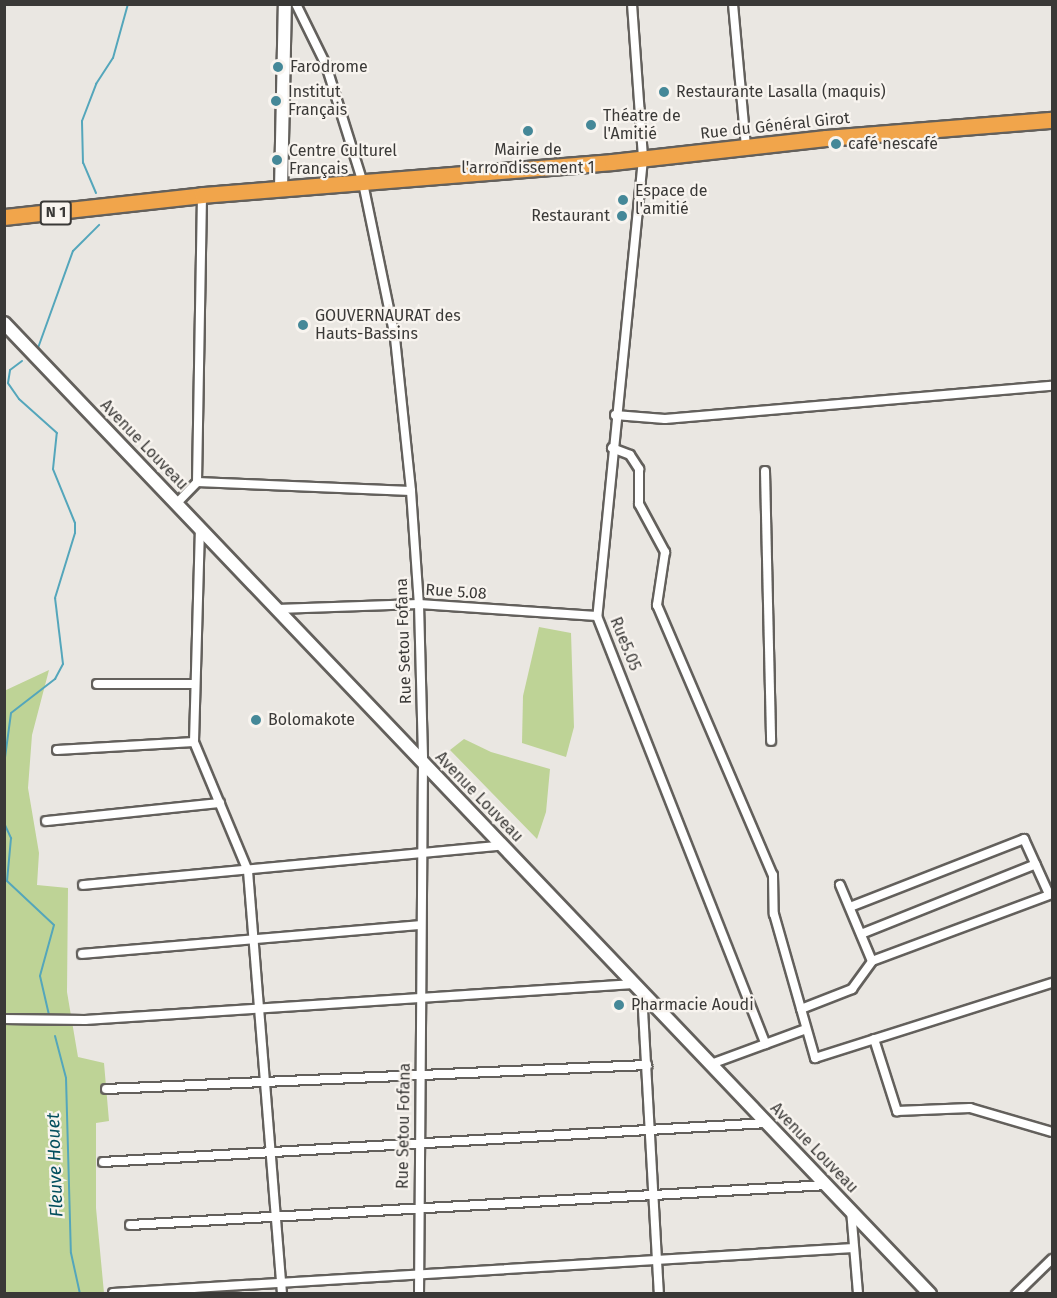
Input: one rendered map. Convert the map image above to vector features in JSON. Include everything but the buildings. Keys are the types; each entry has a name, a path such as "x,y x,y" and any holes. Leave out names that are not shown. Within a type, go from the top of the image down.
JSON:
{"highway":[{"name":"Rue du Général Girot","path":"106,205 643,159 746,147 1053,120"},
{"name":"N 1","path":"4,209 106,205"},
{"name":"N 1","path":"4,217 106,205"}],"main road":[{"path":"280,189 285,4"},
{"name":"Avenue Louveau","path":"4,322 930,1293"}],"street":[{"name":"Rue Setou Fofana","path":"296,4 326,65 363,183 395,338 411,491 419,604 423,762 419,1293"},
{"name":"Rue5.05","path":"632,4 643,159 615,415 597,616 766,1044"},
{"path":"734,4 746,147"},
{"path":"177,503 197,482 202,195"},
{"path":"615,415 677,418 1053,386"},
{"path":"612,448 630,455 639,469 639,504 665,552 657,605 773,875 774,914 815,1058 1053,983"},
{"path":"765,471 771,741"},
{"path":"197,482 411,491"},
{"path":"200,527 194,742 248,871 282,1293"},
{"name":"Rue 5.08","path":"277,609 419,604 597,616"},
{"path":"97,684 195,684"},
{"path":"57,750 194,742"},
{"path":"46,821 220,803"},
{"path":"801,1009 852,989 872,961 1051,894 1024,839 850,907"},
{"path":"83,885 503,845"},
{"path":"861,934 1036,864"},
{"path":"840,885 872,961"},
{"path":"82,954 421,925"},
{"path":"4,1019 85,1020 421,998 638,988 647,1065 659,1293"},
{"path":"711,1064 806,1029"},
{"path":"874,1039 897,1111 970,1108 1053,1132"},
{"path":"106,1089 264,1080 647,1065"},
{"path":"103,1162 767,1122"},
{"path":"130,1225 827,1185"},
{"path":"851,1210 858,1293"},
{"path":"113,1293 854,1248"},
{"path":"1016,1293 1053,1259"}],"green space":[{"path":"539,627 571,633 574,727 566,757 522,743 523,696"},
{"path":"49,670 32,735 28,788 39,853 37,885 68,888 67,992 78,1057 104,1063 109,1121 96,1123 96,1208 104,1293 5,1293 4,691"},
{"path":"464,739 491,752 550,769 546,812 537,839 450,750"}],"waterway":[{"name":"Fleuve Houet","path":"96,193 83,163 82,121 96,84 113,58 128,4"},
{"name":"Fleuve Houet","path":"38,348 73,251 99,225"},
{"name":"Fleuve Houet","path":"4,765 11,713 55,679 63,664 55,598 75,533 75,523 53,469 57,433 19,399 8,383 10,370 22,361"},
{"name":"Fleuve Houet","path":"4,823 11,838 7,881 54,925 40,976 49,1014"},
{"name":"Fleuve Houet","path":"55,1036 66,1078 71,1253 80,1294"}],"place":[{"name":"Farodrome","path":"278,67"},
{"name":"Restaurante Lasalla (maquis)","path":"664,92"},
{"name":"Institut Français","path":"276,101"},
{"name":"Théatre de l'Amitié","path":"591,125"},
{"name":"Mairie de l'arrondissement 1","path":"528,131"},
{"name":"café nescafé","path":"836,144"},
{"name":"Centre Culturel Français","path":"277,160"},
{"name":"Espace de l'amitié","path":"623,200"},
{"name":"Restaurant","path":"622,216"},
{"name":"GOUVERNAURAT des Hauts-Bassins","path":"303,325"},
{"name":"Bolomakote","path":"256,720"},
{"name":"Pharmacie Aoudi","path":"619,1005"}]}
